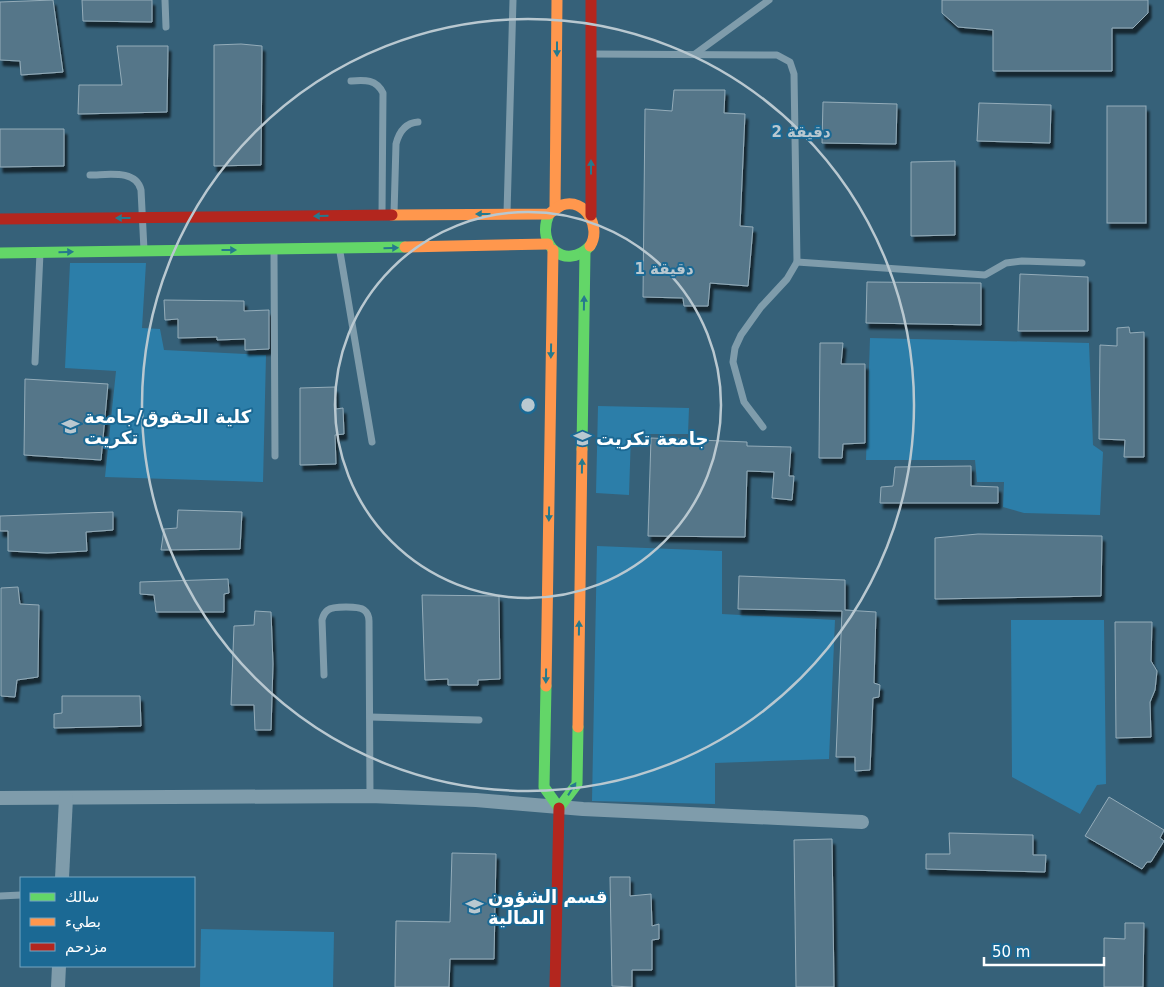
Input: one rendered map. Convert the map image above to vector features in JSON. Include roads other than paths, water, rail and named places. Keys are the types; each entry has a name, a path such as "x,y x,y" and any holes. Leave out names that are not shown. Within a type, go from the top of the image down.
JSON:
{"street":[{"path":"557,0 552,211 545,221 544,228 544,237 550,247 544,787 559,808"},
{"path":"0,253 550,247 569,256 577,255 585,251 594,239 596,231 591,215 591,0"},
{"path":"0,219 508,214 552,211 565,204 575,204 584,208 591,215"},
{"path":"555,987 559,808 577,784 585,251"},
{"path":"0,798 370,796 476,800 559,808 862,822"},
{"path":"62,877 66,798"},
{"path":"58,987 59,967"}],"lane":[{"path":"165,0 166,27"},
{"path":"508,214 513,0"},
{"path":"695,54 769,0"},
{"path":"591,54 777,55 790,62 794,74 797,262 787,279 761,307 741,335 735,348 732,362 744,402 763,427"},
{"path":"351,82 371,81 383,93 388,215"},
{"path":"388,215 396,144 404,128 418,122"},
{"path":"90,175 126,175 135,179 142,190 144,250"},
{"path":"340,249 372,442"},
{"path":"274,250 275,456"},
{"path":"35,362 40,253"},
{"path":"797,262 985,275 1006,263 1022,261 1082,263"},
{"path":"324,675 322,620 324,614 334,608 362,608 368,615 369,620 370,796"},
{"path":"370,717 479,720"},
{"path":"0,896 20,894"}],"place":[{"name":"كلية الحقوق/جامعة تكريت","path":"70,427"},
{"name":"جامعة تكريت","path":"582,439"},
{"name":"قسم الشؤون المالية","path":"474,907"}]}
